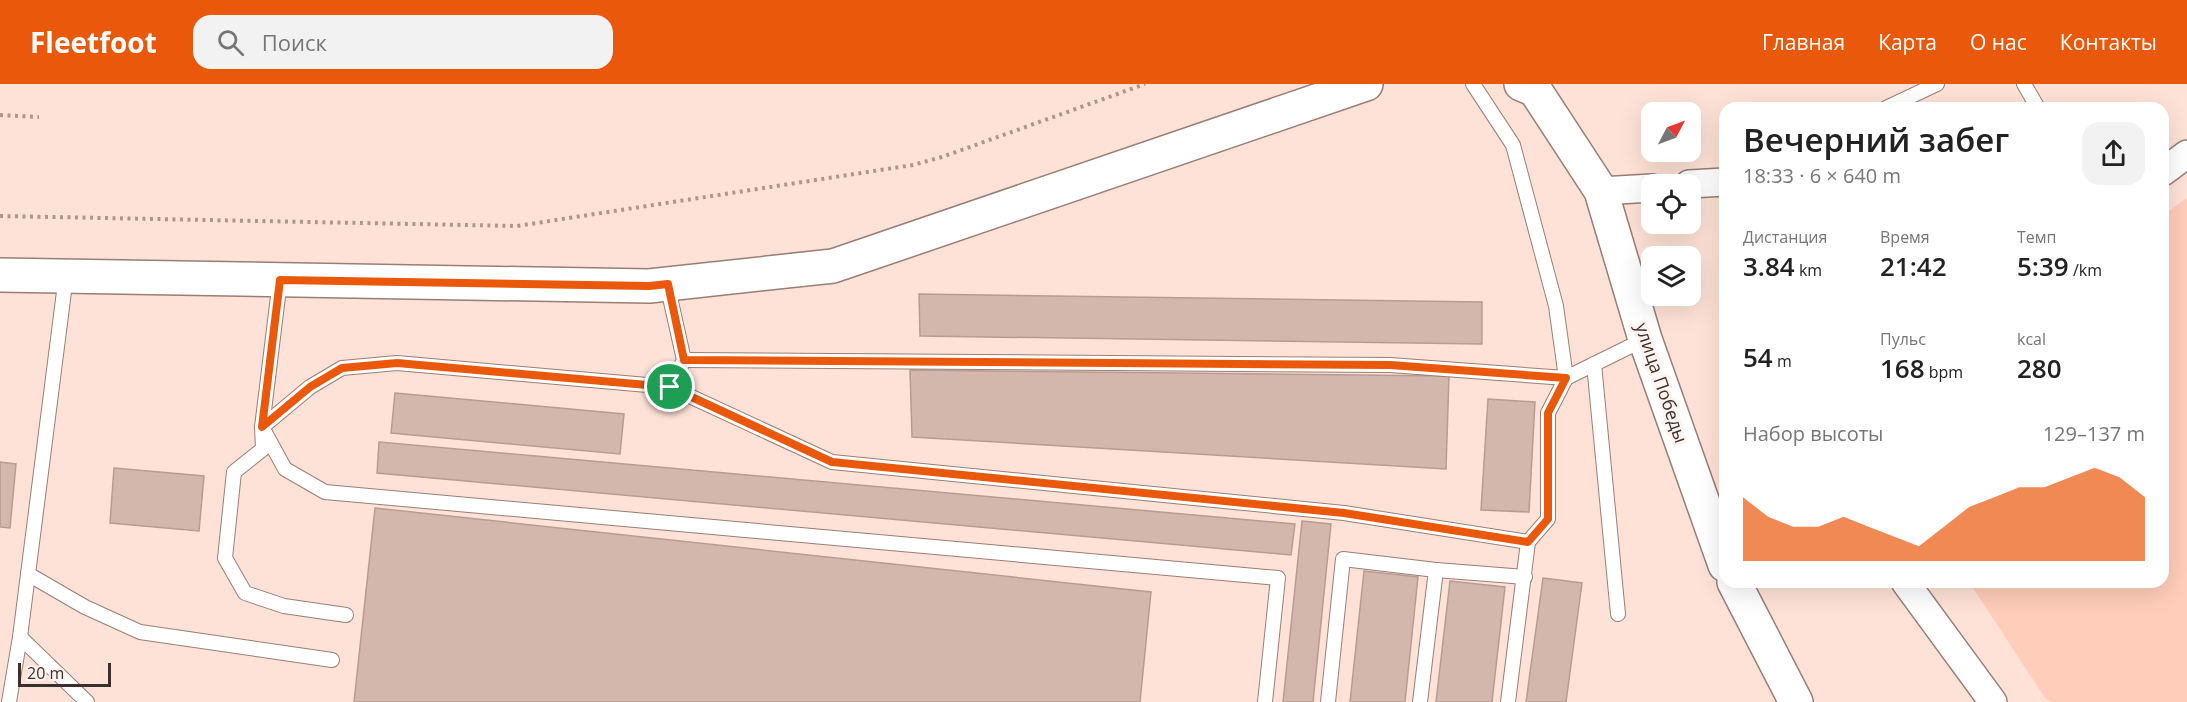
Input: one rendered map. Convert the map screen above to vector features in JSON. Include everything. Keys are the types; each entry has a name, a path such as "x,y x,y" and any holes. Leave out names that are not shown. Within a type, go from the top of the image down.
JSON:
{"street":[{"path":"0,275 649,286 833,266 1366,84"},
{"name":"улица Победы","path":"1521,84 1535,90 1601,191 1645,339 1719,548"},
{"path":"2169,168 2187,154"},
{"path":"1701,183 1719,182"},
{"path":"1601,191 1641,189"},
{"path":"1737,588 1796,702"},
{"path":"1909,588 1993,702"}],"lane":[{"path":"1473,84 1513,145 1556,306 1566,378 1548,413 1548,519 1528,542 1508,702"},
{"path":"1899,102 1937,84"},
{"path":"2024,84 2034,102"},
{"path":"9,702 20,637 66,276"},
{"path":"280,280 262,427 263,449 234,472 225,558 245,593 284,606 346,615"},
{"path":"668,284 684,360 670,387"},
{"path":"684,360 1390,365 1566,378 1645,339"},
{"path":"262,427 310,387 342,368 397,363 670,387 832,462 1344,513 1528,542"},
{"path":"1594,364 1618,614"},
{"path":"262,427 285,469 325,492 1278,578 1265,702"},
{"path":"1328,702 1343,559 1525,577"},
{"path":"1420,702 1436,570"},
{"path":"28,574 85,607 140,632 332,660"},
{"path":"20,637 87,702"}],"path":[{"path":"0,216 517,226 913,165 942,157 1145,84"},
{"path":"0,115 39,117"}],"shaded area":[{"path":"2187,198 2187,702 2051,702 2045,698 1973,588 2169,588 2169,211"}],"building":[{"path":"919,294 1482,302 1482,344 920,336"},
{"path":"910,370 1449,376 1446,469 912,437"},
{"path":"395,393 624,414 620,454 391,433"},
{"path":"1488,399 1535,402 1529,512 1481,510"},
{"path":"379,442 1295,524 1291,555 377,473"},
{"path":"0,462 16,464 10,528 0,527"},
{"path":"114,468 204,476 199,531 110,523"},
{"path":"375,508 1151,592 1140,702 354,702"},
{"path":"1302,521 1331,524 1313,702 1283,702"},
{"path":"1364,571 1418,577 1405,702 1350,702"},
{"path":"1543,578 1582,583 1566,702 1526,702"},
{"path":"1450,581 1505,587 1492,702 1436,702"}],"route":[{"path":"280,280 649,286 668,284 684,360 1390,365 1566,378 1548,413 1548,519 1528,542 1344,513 832,462 670,387 397,363 342,368 310,387 262,427 280,280"}]}
